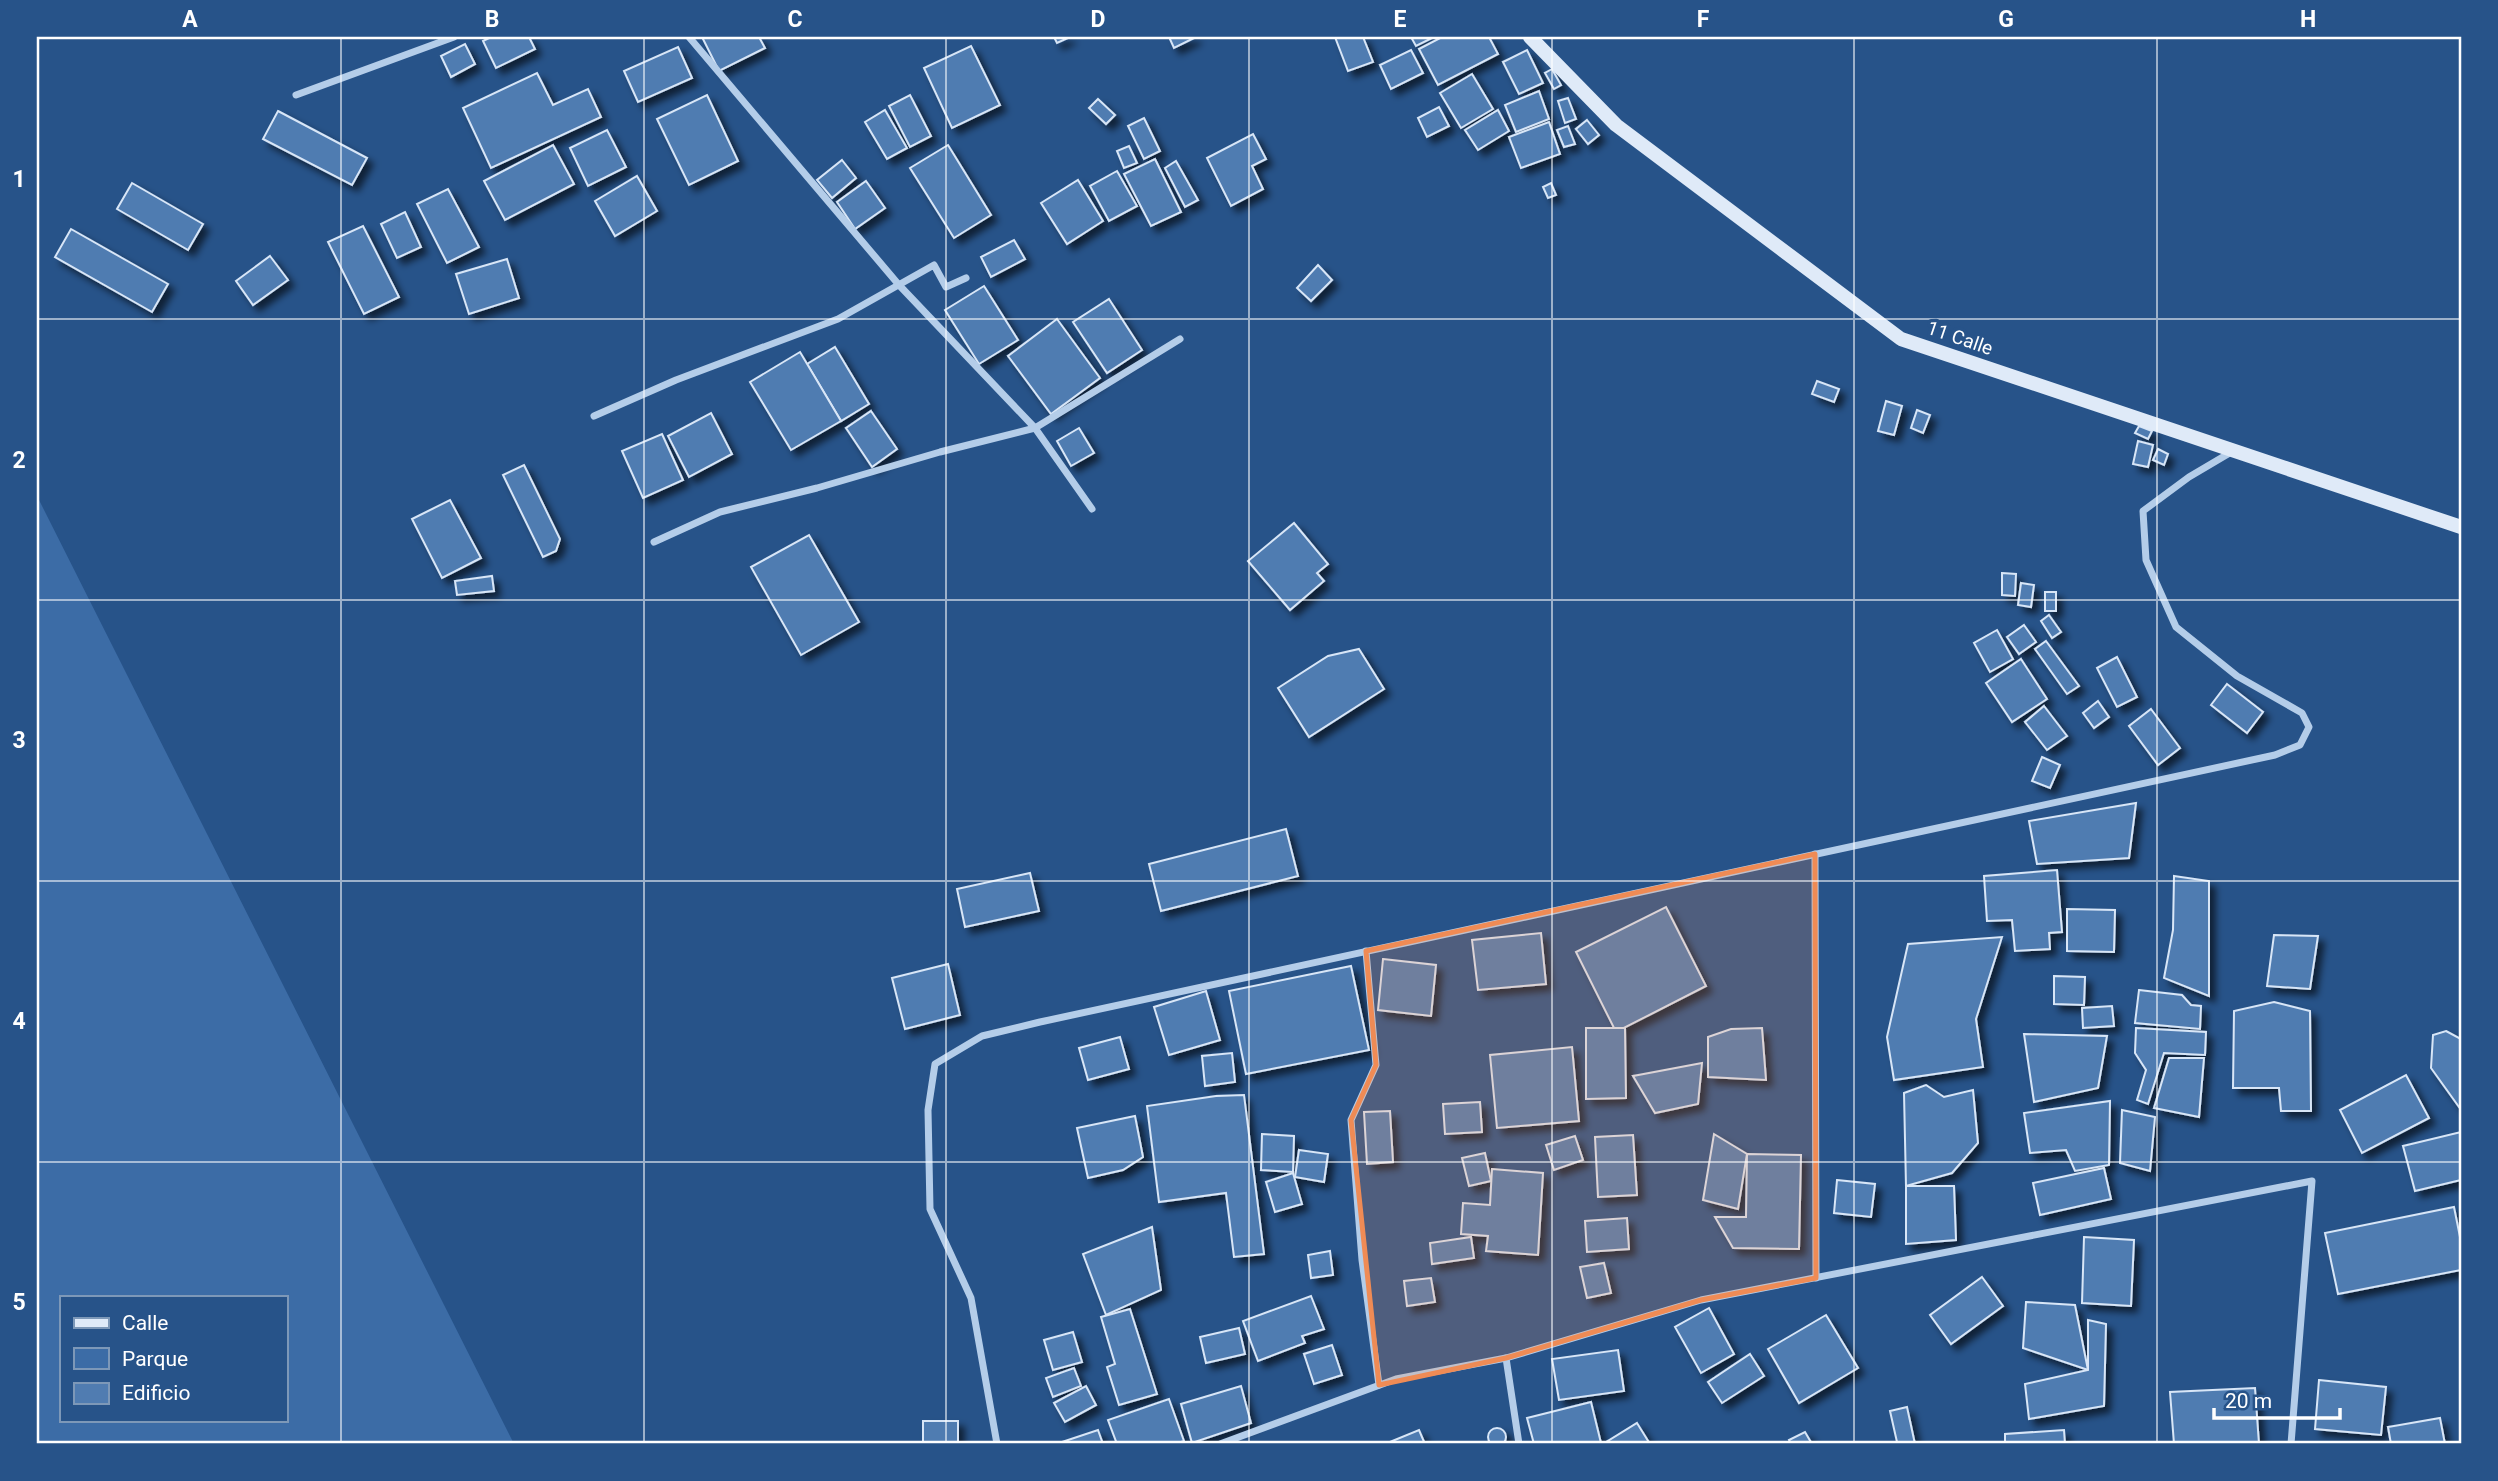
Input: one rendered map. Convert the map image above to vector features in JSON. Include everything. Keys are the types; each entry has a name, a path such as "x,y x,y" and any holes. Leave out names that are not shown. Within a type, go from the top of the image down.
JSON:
{"street":[{"path":"296,95 454,37"},
{"path":"689,37 899,285 1035,428 1092,509"},
{"name":"11 Calle","path":"1530,37 1616,125 1901,339 2461,527"},
{"path":"594,416 676,380 838,318 934,265 946,287 966,278"},
{"path":"654,542 720,512 1035,428 1180,339"},
{"path":"997,1444 971,1298 930,1209 928,1110 934,1064 982,1036 2275,755 2300,745 2309,727 2302,713 2237,676 2176,627 2146,561 2143,511 2189,477 2233,450"},
{"path":"1815,854 1816,1278"},
{"path":"1366,951 1376,1065 1351,1120 1362,1260 1379,1385"},
{"path":"1220,1444 1396,1379 1506,1358 1701,1300 2312,1181 2291,1444"},
{"path":"1506,1358 1519,1444"}],"highlighted area":[{"path":"1815,854 1816,1278 1701,1300 1506,1358 1379,1385 1351,1120 1376,1065 1366,951"}],"green space":[{"path":"37,496 514,1444 37,1444"}],"building":[{"path":"491,37 529,37 535,49 496,68 483,41"},
{"path":"702,37 759,37 765,48 719,71"},
{"path":"1054,37 1070,37 1057,43"},
{"path":"1169,37 1196,37 1174,48"},
{"path":"1335,37 1363,37 1373,62 1348,71"},
{"path":"1411,37 1434,37 1416,46"},
{"path":"1442,37 1489,37 1498,54 1438,85 1419,49"},
{"path":"465,44 475,64 451,77 441,56"},
{"path":"971,46 1000,105 952,128 924,68"},
{"path":"678,47 692,78 638,102 624,71"},
{"path":"1411,50 1423,73 1391,89 1380,65"},
{"path":"1527,50 1543,83 1519,94 1503,62"},
{"path":"1552,69 1561,85 1554,89 1545,73"},
{"path":"537,73 553,105 588,89 601,117 491,168 463,108"},
{"path":"1472,74 1493,109 1461,128 1440,93"},
{"path":"1539,91 1549,119 1516,132 1505,105"},
{"path":"707,95 738,161 689,185 657,119"},
{"path":"910,95 931,136 910,147 889,106"},
{"path":"1568,98 1576,119 1565,123 1558,101"},
{"path":"1098,99 1115,115 1106,124 1089,108"},
{"path":"1439,107 1449,126 1427,137 1418,118"},
{"path":"885,110 907,148 887,159 865,122"},
{"path":"1498,110 1509,131 1478,150 1465,130"},
{"path":"278,111 367,158 352,185 263,139"},
{"path":"1144,118 1160,151 1144,159 1128,126"},
{"path":"1587,120 1599,135 1588,144 1576,129"},
{"path":"1549,122 1560,154 1521,168 1509,137"},
{"path":"1568,126 1575,144 1564,147 1557,130"},
{"path":"607,130 626,167 588,186 570,148"},
{"path":"1253,134 1266,159 1252,166 1263,189 1231,206 1207,158"},
{"path":"553,145 574,184 505,220 484,181"},
{"path":"948,145 991,215 954,238 910,168"},
{"path":"1129,146 1137,163 1124,168 1117,151"},
{"path":"1155,159 1181,212 1151,226 1124,174"},
{"path":"842,160 856,178 832,198 817,180"},
{"path":"1176,161 1198,200 1185,207 1165,168"},
{"path":"1117,171 1137,206 1109,221 1090,186"},
{"path":"637,176 657,211 615,236 595,201"},
{"path":"1078,180 1103,221 1067,244 1041,203"},
{"path":"866,181 885,208 855,229 837,202"},
{"path":"132,183 203,224 188,250 117,209"},
{"path":"1551,183 1556,195 1548,198 1543,187"},
{"path":"448,189 479,247 447,263 417,204"},
{"path":"405,212 421,247 397,258 381,224"},
{"path":"363,226 399,297 364,314 328,242"},
{"path":"71,229 168,284 152,312 55,257"},
{"path":"1014,240 1025,259 991,277 981,257"},
{"path":"270,256 288,280 253,305 236,281"},
{"path":"507,259 519,298 469,314 456,274"},
{"path":"1318,265 1332,280 1311,301 1297,288"},
{"path":"984,286 1018,340 979,364 945,310"},
{"path":"1109,299 1142,350 1107,373 1073,322"},
{"path":"1057,319 1100,378 1051,414 1008,356"},
{"path":"835,347 869,404 841,421 807,364"},
{"path":"800,352 841,421 791,450 750,382"},
{"path":"1817,381 1839,389 1834,402 1812,394"},
{"path":"1886,401 1902,406 1894,435 1878,431"},
{"path":"1917,410 1930,415 1923,433 1911,428"},
{"path":"871,411 897,449 872,467 846,428"},
{"path":"711,413 732,454 689,477 668,436"},
{"path":"2139,426 2152,431 2148,439 2135,433"},
{"path":"1079,428 1094,453 1071,466 1057,441"},
{"path":"662,434 683,480 643,498 622,451"},
{"path":"2138,441 2153,445 2148,467 2133,464"},
{"path":"2158,449 2168,454 2164,465 2153,460"},
{"path":"524,465 560,539 556,551 543,557 503,475"},
{"path":"450,500 481,558 442,578 412,519"},
{"path":"1294,523 1328,564 1317,573 1324,581 1290,610 1248,561"},
{"path":"809,535 859,622 801,655 751,567"},
{"path":"2002,573 2016,574 2015,596 2002,595"},
{"path":"492,576 494,591 457,595 455,581"},
{"path":"2021,583 2034,585 2031,607 2018,605"},
{"path":"2045,592 2056,592 2056,611 2045,611"},
{"path":"2049,615 2061,632 2052,638 2041,621"},
{"path":"2024,625 2036,642 2019,654 2007,637"},
{"path":"1997,630 2013,659 1990,672 1974,643"},
{"path":"2046,641 2079,686 2067,694 2035,649"},
{"path":"1359,649 1384,689 1309,737 1278,688 1328,656"},
{"path":"2117,657 2137,697 2117,707 2097,668"},
{"path":"2021,659 2047,699 2012,722 1986,683"},
{"path":"2227,684 2263,712 2247,733 2211,705"},
{"path":"2098,701 2109,717 2094,728 2083,713"},
{"path":"2044,706 2067,736 2047,750 2025,722"},
{"path":"2151,709 2180,748 2158,765 2129,726"},
{"path":"2042,757 2060,765 2050,788 2032,781"},
{"path":"2136,803 2129,858 2037,864 2029,821"},
{"path":"1286,829 1298,876 1161,911 1149,864"},
{"path":"2057,870 2062,932 2049,933 2050,949 2015,951 2012,920 1987,921 1984,876"},
{"path":"1030,873 1039,911 965,927 957,889"},
{"path":"2174,876 2209,881 2209,996 2164,978 2173,930"},
{"path":"1666,907 1706,986 1616,1032 1576,952"},
{"path":"2067,909 2115,910 2114,952 2067,951"},
{"path":"1541,933 1546,984 1478,990 1472,940"},
{"path":"2274,935 2318,936 2310,989 2267,986"},
{"path":"2002,937 1976,1019 1983,1067 1894,1080 1887,1037 1908,944"},
{"path":"1383,959 1436,965 1431,1016 1378,1010"},
{"path":"948,964 960,1015 905,1029 892,978"},
{"path":"1351,966 1369,1050 1246,1074 1229,991"},
{"path":"2054,976 2085,977 2084,1005 2054,1004"},
{"path":"2139,990 2182,995 2191,1005 2201,1006 2200,1029 2135,1023"},
{"path":"1206,991 1220,1040 1169,1055 1154,1007"},
{"path":"2274,1002 2310,1011 2311,1111 2281,1111 2279,1088 2233,1088 2234,1011"},
{"path":"2112,1006 2114,1026 2083,1028 2082,1008"},
{"path":"1586,1028 1625,1028 1626,1098 1586,1099"},
{"path":"1762,1028 1766,1080 1708,1077 1708,1037 1731,1029"},
{"path":"2136,1028 2206,1032 2205,1055 2164,1053 2148,1104 2137,1100 2146,1070 2135,1053"},
{"path":"2446,1031 2461,1039 2459,1107 2431,1068 2433,1035"},
{"path":"2024,1034 2107,1036 2098,1088 2034,1102"},
{"path":"1120,1037 1129,1069 1088,1080 1079,1048"},
{"path":"1572,1047 1579,1121 1497,1128 1490,1055"},
{"path":"1232,1053 1235,1082 1205,1086 1202,1056"},
{"path":"2169,1058 2204,1058 2199,1117 2154,1108"},
{"path":"1702,1063 1698,1104 1655,1113 1633,1076"},
{"path":"2406,1075 2429,1118 2362,1153 2340,1110"},
{"path":"1926,1085 1944,1097 1973,1090 1978,1143 1952,1173 1906,1186 1904,1093"},
{"path":"1244,1095 1264,1254 1234,1257 1226,1193 1159,1202 1147,1106 1216,1096"},
{"path":"2110,1101 2109,1165 2075,1171 2066,1150 2030,1153 2024,1113"},
{"path":"1480,1102 1482,1132 1445,1134 1443,1104"},
{"path":"2122,1110 2155,1117 2150,1171 2120,1163"},
{"path":"1390,1111 1393,1162 1367,1164 1364,1112"},
{"path":"1135,1116 1143,1157 1123,1170 1088,1178 1077,1128"},
{"path":"2461,1132 2461,1180 2415,1191 2403,1146"},
{"path":"1262,1134 1294,1136 1293,1172 1261,1170"},
{"path":"1714,1134 1747,1154 1738,1209 1703,1200"},
{"path":"1633,1135 1637,1195 1598,1197 1595,1137"},
{"path":"1575,1136 1583,1160 1554,1170 1546,1145"},
{"path":"1299,1150 1328,1154 1324,1182 1295,1177"},
{"path":"1485,1153 1491,1181 1469,1186 1462,1158"},
{"path":"1747,1154 1801,1155 1799,1249 1733,1248 1715,1217 1746,1217"},
{"path":"2104,1168 2111,1199 2040,1215 2033,1183"},
{"path":"1492,1169 1543,1173 1538,1255 1486,1251 1488,1236 1461,1234 1463,1203 1490,1205"},
{"path":"1293,1173 1302,1204 1275,1212 1266,1182"},
{"path":"1837,1180 1875,1184 1871,1217 1834,1213"},
{"path":"1906,1186 1954,1186 1956,1240 1906,1244"},
{"path":"2454,1207 2461,1242 2461,1270 2338,1294 2325,1233"},
{"path":"1627,1218 1629,1249 1587,1252 1585,1221"},
{"path":"1152,1227 1161,1290 1106,1315 1083,1254"},
{"path":"1471,1237 1474,1258 1432,1264 1430,1243"},
{"path":"2084,1237 2134,1240 2131,1306 2082,1303"},
{"path":"1330,1251 1333,1275 1311,1278 1308,1255"},
{"path":"1604,1263 1611,1293 1587,1298 1580,1267"},
{"path":"1982,1277 2003,1306 1951,1344 1930,1315"},
{"path":"1431,1278 1435,1302 1407,1306 1404,1281"},
{"path":"1311,1296 1324,1329 1302,1336 1305,1343 1258,1361 1243,1321"},
{"path":"2026,1302 2075,1305 2088,1370 2023,1348"},
{"path":"1709,1308 1734,1354 1701,1373 1675,1327"},
{"path":"1130,1309 1157,1394 1119,1405 1107,1367 1115,1364 1101,1317"},
{"path":"1826,1315 1858,1368 1799,1403 1768,1349"},
{"path":"2088,1320 2106,1324 2104,1406 2029,1419 2025,1384 2088,1370"},
{"path":"1239,1328 1245,1354 1206,1363 1200,1337"},
{"path":"1073,1332 1082,1362 1053,1370 1044,1340"},
{"path":"1332,1345 1342,1375 1314,1384 1304,1354"},
{"path":"1618,1350 1624,1391 1559,1400 1552,1359"},
{"path":"1750,1354 1764,1376 1722,1403 1708,1382"},
{"path":"1074,1368 1081,1386 1053,1397 1046,1378"},
{"path":"2319,1380 2386,1387 2381,1435 2315,1429"},
{"path":"1086,1386 1096,1405 1065,1422 1054,1403"},
{"path":"1241,1386 1251,1423 1192,1443 1181,1404"},
{"path":"2255,1388 2259,1444 2174,1444 2170,1392"},
{"path":"1169,1399 1184,1441 1175,1444 1117,1444 1108,1420"},
{"path":"1591,1402 1601,1443 1534,1444 1527,1418"},
{"path":"1907,1407 1915,1444 1887,1444 1897,1442 1890,1411"},
{"path":"2440,1418 2445,1444 2391,1444 2388,1427"},
{"path":"923,1421 958,1421 958,1444 923,1444"},
{"path":"1637,1423 1650,1444 1603,1444"},
{"path":"1497,1428 1503,1431 1506,1437 1503,1443 1497,1446 1491,1443 1488,1437 1491,1431"},
{"path":"1098,1430 1103,1444 1056,1444"},
{"path":"1419,1430 1425,1444 1385,1444"},
{"path":"2064,1430 2065,1444 2005,1444 2005,1434"},
{"path":"1805,1432 1812,1444 1791,1444 1789,1440"}]}
